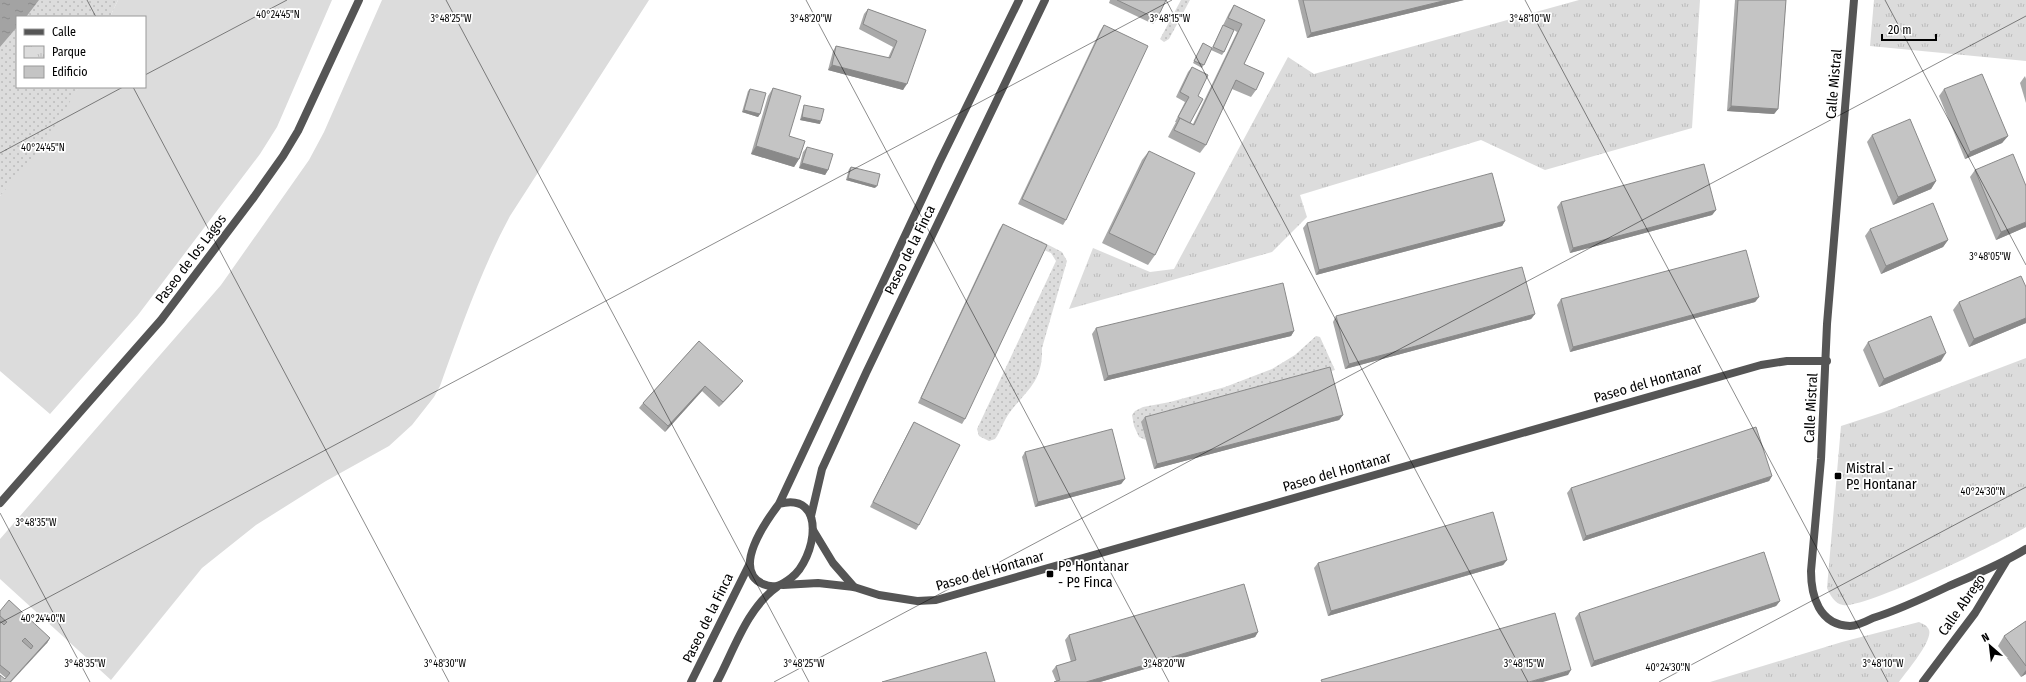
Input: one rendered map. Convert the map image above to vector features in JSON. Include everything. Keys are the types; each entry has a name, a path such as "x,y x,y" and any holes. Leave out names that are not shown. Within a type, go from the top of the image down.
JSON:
{"street":[{"name":"Paseo de los Lagos","path":"0,503 161,320 254,197 283,156 298,131 359,0"},
{"name":"Paseo de la Finca","path":"779,504 939,163 1019,0"},
{"name":"Paseo de la Finca","path":"811,516 822,469 866,373 1045,0"},
{"name":"Calle Mistral","path":"1854,0 1827,324 1827,361 1821,459 1811,571 1811,586 1814,601 1824,616 1837,623 1851,626 1893,612 2007,560"},
{"name":"Paseo del Hontanar","path":"780,586 818,583 854,587 879,594 917,601 936,600 1761,365 1787,361 1827,361"},
{"path":"717,682 754,611 763,598 780,586 794,576 803,565 810,548 813,530 811,516 806,508 798,503 789,501 779,504 768,519 751,554 748,565 753,576 760,583 768,586 780,586"},
{"path":"813,530 833,563 854,587"},
{"name":"Calle Abrego","path":"1924,682 1975,613 2007,560 2026,549"},
{"name":"Paseo de la Finca","path":"691,682 748,565"}],"green space":[{"path":"0,0 118,0 110,16 16,16 16,88 78,88 43,145 0,196"},
{"path":"118,0 332,0 277,127 260,154 138,315 50,414 0,371 0,196 78,88 146,88 146,16 110,16"},
{"path":"382,0 649,0 510,216 481,278 440,386 434,397 412,425 389,446 326,481 256,525 202,568 111,680 0,579 0,539 221,285 309,160 324,132"},
{"path":"1181,0 1190,0 1169,39 1164,42 1160,39"},
{"path":"1579,0 1700,0 1692,128 1545,170 1481,140 1300,195 1307,217 1272,252 1069,309 1093,248 1150,272 1174,269 1288,57 1314,74"},
{"path":"1874,0 2026,0 2026,61 1870,46"},
{"path":"1037,239 1062,252 1067,261 1042,348 1042,359 1037,377 1008,415 995,439 989,441 979,436 977,429 1056,261 1051,253 1030,240"},
{"path":"1316,336 1320,337 1335,370 1141,422 1146,440 1139,437 1134,426 1132,415 1135,411 1143,407 1170,402 1225,387 1272,369 1295,355"},
{"path":"2026,358 2026,527 1934,573 1878,597 1843,605 1835,601 1827,588 1841,426 1884,412"},
{"path":"1919,622 1925,625 1929,630 1927,641 1913,664 1899,682 1710,682 1842,642"}],"water":[{"path":"0,0 39,0 27,16 16,16 16,28 0,47"}],"building":[{"path":"1117,0 1166,0 1157,19"},
{"path":"1303,0 1447,0 1311,33"},
{"path":"1738,0 1786,0 1778,109 1731,106"},
{"path":"1234,5 1265,20 1244,64 1264,73 1256,90 1236,80 1206,145 1174,130 1180,118 1194,125 1242,24 1228,18"},
{"path":"868,9 926,30 907,84 832,65 836,46 890,58 897,41 863,24"},
{"path":"1104,25 1148,46 1066,220 1022,199"},
{"path":"1223,25 1234,30 1224,52 1213,47"},
{"path":"1203,43 1212,48 1204,65 1194,61"},
{"path":"1192,67 1208,75 1198,96 1203,99 1190,123 1178,117 1189,97 1180,92"},
{"path":"1982,74 2008,136 1970,152 1944,89"},
{"path":"773,88 801,96 789,136 805,141 799,159 756,146"},
{"path":"750,89 766,93 760,114 744,110"},
{"path":"804,105 824,109 821,121 802,117"},
{"path":"1910,119 1936,181 1898,197 1872,135"},
{"path":"807,147 833,154 828,170 802,163"},
{"path":"1149,151 1195,173 1155,255 1109,233"},
{"path":"2013,154 2026,186 2026,222 2001,232 1975,170"},
{"path":"1704,164 1716,210 1573,248 1561,202"},
{"path":"851,167 880,174 877,186 848,178"},
{"path":"1492,173 1505,221 1319,270 1307,223"},
{"path":"1933,203 1948,240 1886,266 1870,229"},
{"path":"1003,224 1047,245 965,419 921,398"},
{"path":"1746,250 1759,297 1573,347 1561,299"},
{"path":"1522,267 1535,314 1349,364 1336,316"},
{"path":"2021,276 2026,287 2026,318 1974,339 1959,302"},
{"path":"1283,283 1294,331 1108,376 1096,328"},
{"path":"1931,316 1946,353 1884,379 1868,342"},
{"path":"699,341 743,381 723,402 705,386 668,426 643,403"},
{"path":"1330,367 1343,415 1157,464 1145,417"},
{"path":"914,422 960,445 919,525 873,502"},
{"path":"1756,427 1772,476 1586,536 1571,488"},
{"path":"1112,429 1125,479 1038,502 1025,452"},
{"path":"1493,512 1507,560 1331,611 1318,563"},
{"path":"1764,552 1780,601 1594,661 1579,613"},
{"path":"1244,584 1258,632 1086,682 1054,682 1060,680 1056,666 1076,660 1069,635"},
{"path":"9,600 50,638 10,682 0,682 0,675 5,679 10,673 0,665 0,621 4,625 7,622 0,616 0,611","holes":["25,638 33,646 31,649 22,641"]},
{"path":"1555,613 1571,670 1529,682 1322,682 1321,680"},
{"path":"2026,621 2026,666 2004,636"},
{"path":"986,652 995,682 882,682"}],"place":[{"name":"Mistral - Pº Hontanar","path":"1838,476"},
{"name":"Pº Hontanar - Pº Finca","path":"1050,574"}]}
